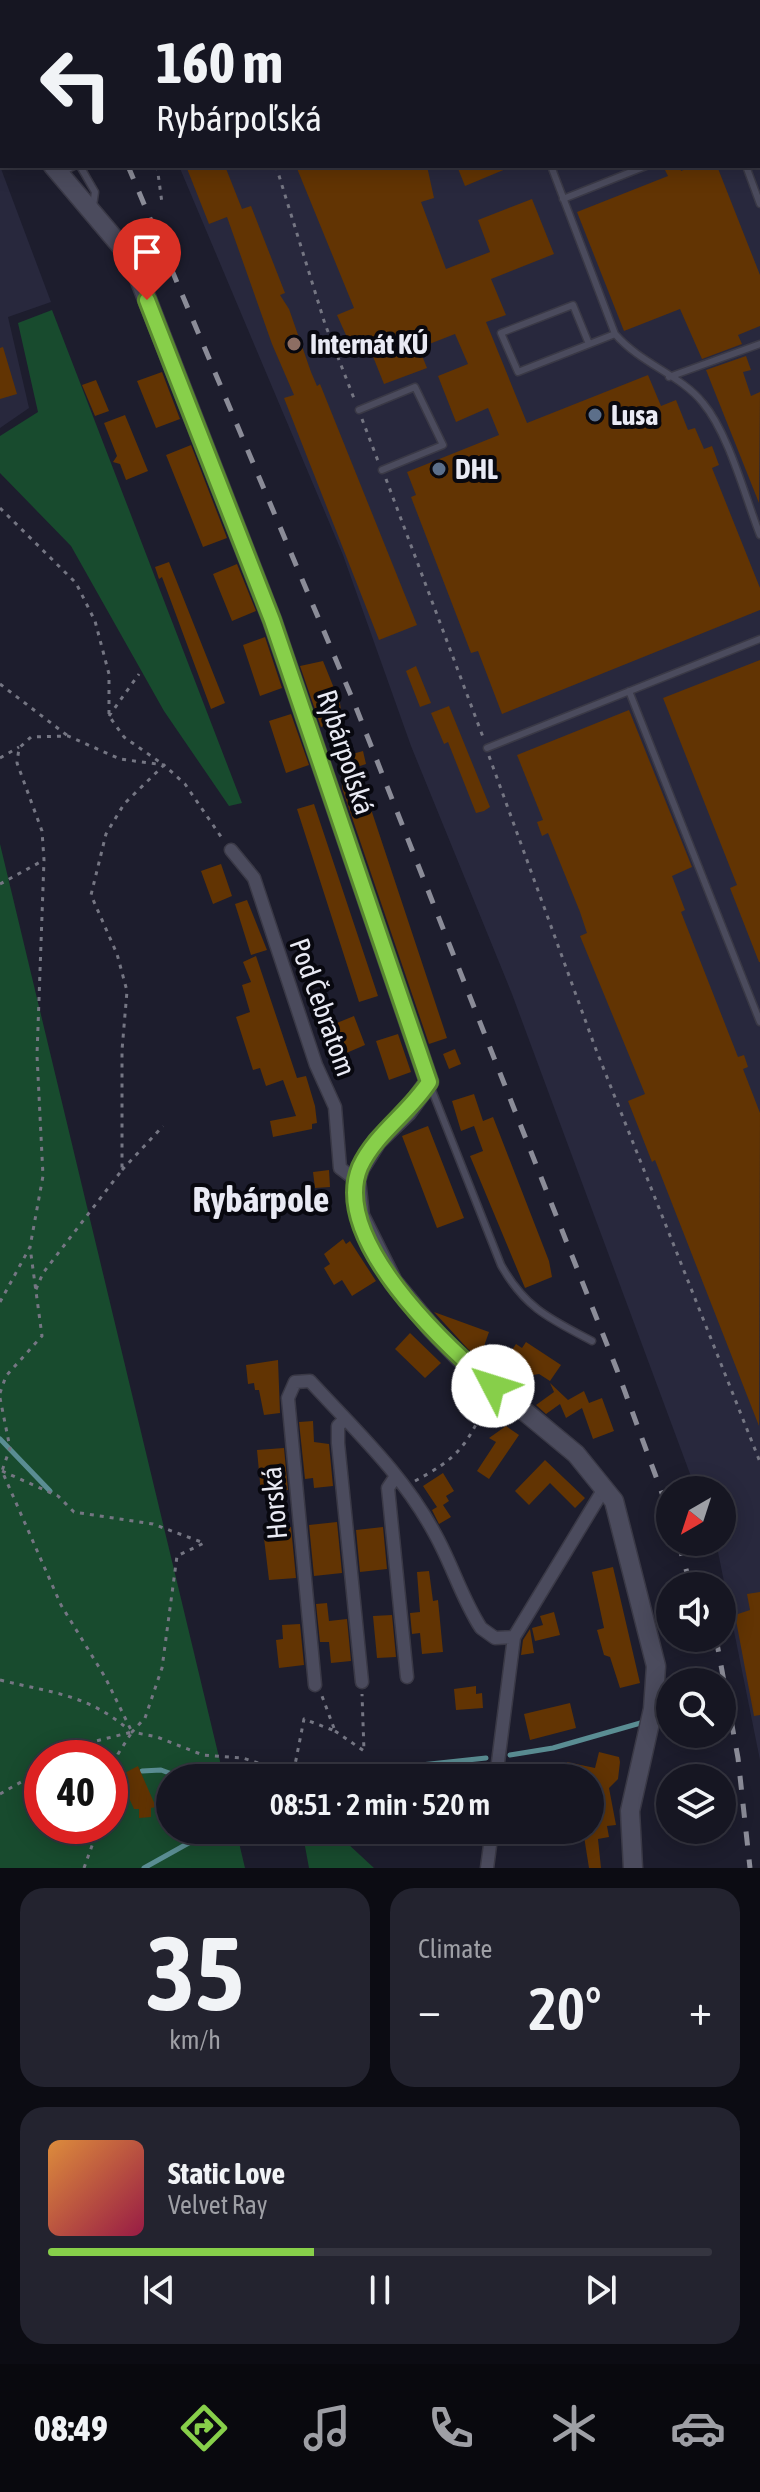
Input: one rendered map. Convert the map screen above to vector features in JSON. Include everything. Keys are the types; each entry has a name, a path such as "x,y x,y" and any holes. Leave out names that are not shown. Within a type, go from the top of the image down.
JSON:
{"street":[{"name":"Rybárpoľská","path":"66,168 92,211 131,258 244,546 429,1082"},
{"name":"Pod Čebratom","path":"231,850 254,878 316,1065 335,1107 340,1168 356,1180"},
{"path":"429,1082 407,1112 368,1154 356,1180 364,1228 393,1282 432,1329 493,1386 576,1454 605,1487 621,1518 656,1666 653,1709 630,1811 633,1868"},
{"name":"Horská","path":"315,1685 288,1398 295,1382 310,1381 370,1441 435,1532 481,1628 495,1638 514,1637"},
{"path":"345,1419 338,1426 338,1443 362,1682"},
{"path":"400,1482 388,1488 407,1677"},
{"path":"498,1764 514,1637 605,1487"},
{"path":"487,1868 490,1844"}],"lane":[{"path":"552,168 615,334 632,353 705,404 720,432 760,535"},
{"path":"563,199 641,168"},
{"path":"748,169 760,204"},
{"path":"589,344 573,305 501,333 518,372 615,334"},
{"path":"669,377 760,344"},
{"path":"359,410 415,387 443,445 382,470"},
{"path":"487,748 760,639"},
{"path":"629,691 760,1022"},
{"name":"Rybárpoľská","path":"429,1082 501,1265 513,1285 544,1316 592,1341"}],"path":[{"path":"157,168 162,203"},
{"path":"277,168 325,324 487,748 595,1047 760,1462"},
{"path":"0,508 76,583 95,621 109,674 109,716 124,737 185,784 231,850"},
{"path":"109,716 139,674"},
{"path":"0,684 68,736 120,759 164,765"},
{"path":"0,758 31,737 68,736"},
{"path":"31,737 19,748 17,763 42,831 44,860 37,1055 43,1176 30,1247 42,1336 6,1376 0,1396 10,1448 2,1471 61,1605 105,1677 132,1732"},
{"path":"122,1170 122,1050 127,991 117,954 91,895 106,834 124,804 164,765"},
{"path":"0,884 44,860"},
{"path":"34,1294 43,1273 122,1170 163,1126"},
{"path":"0,1302 30,1247"},
{"path":"400,1482 449,1463 472,1435 493,1386"},
{"path":"2,1471 58,1496 74,1512 153,1524 204,1543 177,1556 162,1668 145,1718 127,1740"},
{"path":"0,1680 62,1693 103,1709 132,1732"},
{"path":"100,1740 132,1732 157,1737 203,1755 243,1758 285,1772 294,1770 304,1719 335,1731 364,1751 362,1682"},
{"path":"315,1685 327,1705 335,1731"},
{"path":"0,1794 24,1780"},
{"path":"84,1868 93,1844"}],"shaded area":[{"path":"1,168 51,302 8,317 29,408 0,428"},
{"path":"180,168 760,168 760,1760 736,1641 736,1572 722,1572 719,1556 736,1556 736,1476 691,1476 512,994 411,746 343,555"}],"green space":[{"path":"52,310 242,803 229,806 164,711 71,546 0,473 0,436 38,412 18,323"},
{"path":"0,844 221,1764 156,1764 156,1844 239,1844 245,1868 0,1868"},
{"path":"305,1844 348,1844 374,1868 309,1868"}],"building":[{"path":"187,168 226,168 242,209 251,206 285,293 280,295 289,309 311,372 317,386 320,384 417,625 379,640 284,398 294,395 272,344 227,217 209,224"},
{"path":"297,168 427,168 434,198 421,202 446,269 490,252 478,220 532,199 554,254 491,279 506,315 486,322 527,423 648,375 661,406 676,400 688,430 695,428 704,449 712,446 719,465 712,468 760,588 760,610 502,714 478,651 471,653 411,497 416,495 407,472 499,435 488,408 456,422 438,376 468,364 455,334 419,348 427,368 384,384 370,349 355,355 337,315 354,308"},
{"path":"458,168 508,168 465,186"},
{"path":"718,168 760,275 760,326 738,335 742,344 702,359 680,309 624,331 577,212 668,176 665,170"},
{"path":"3,347 17,394 0,399 0,348"},
{"path":"746,356 751,370 743,372 751,396 760,392 759,503 706,370"},
{"path":"162,372 180,419 156,428 137,381"},
{"path":"96,380 109,411 95,416 82,385"},
{"path":"125,415 148,471 126,480 120,464 113,462 117,456 104,423"},
{"path":"191,445 227,538 203,547 166,455"},
{"path":"169,562 225,703 211,709 162,577 159,579 155,567"},
{"path":"237,564 256,611 232,621 213,574"},
{"path":"265,637 282,688 260,696 243,645"},
{"path":"760,660 759,962 730,888 737,885 663,698"},
{"path":"323,661 340,703 342,718 321,727 300,666"},
{"path":"416,666 431,703 420,707 406,671"},
{"path":"449,706 490,807 484,811 476,813 448,742 444,744 431,713"},
{"path":"629,710 692,867 672,876 685,910 681,912 738,1057 744,1055 748,1067 743,1069 760,1113 759,1426 655,1160 652,1162 628,1101 645,1094 580,936 587,933 580,912 548,833 542,836 537,822 543,820 517,755"},
{"path":"291,714 309,765 286,773 269,721"},
{"path":"363,751 366,764 357,767 447,1038 429,1044 342,788 342,757"},
{"path":"314,804 378,996 359,1002 297,809"},
{"path":"221,864 232,896 213,904 201,871"},
{"path":"247,900 267,950 251,955 235,904"},
{"path":"256,956 297,1078 306,1076 317,1123 312,1124 312,1129 273,1137 270,1121 296,1116 283,1080 266,1086 260,1068 253,1070 236,1017 250,1012 242,985 251,982 243,962"},
{"path":"354,1016 365,1045 344,1054 339,1042 334,1044 327,1027"},
{"path":"398,1034 411,1072 389,1080 376,1041"},
{"path":"455,1049 461,1064 449,1069 443,1054"},
{"path":"474,1094 483,1121 493,1117 549,1261 552,1277 525,1288 470,1156 483,1151 474,1126 461,1131 452,1101"},
{"path":"428,1126 464,1218 437,1228 402,1136"},
{"path":"329,1170 330,1187 315,1188 313,1172"},
{"path":"343,1239 346,1244 350,1241 376,1281 352,1296 342,1280 334,1285 324,1268 330,1264 324,1254"},
{"path":"434,1312 489,1332 483,1349 504,1362 516,1344 522,1348 526,1342 561,1365 550,1381 539,1374 533,1375 522,1387 495,1371 468,1349"},
{"path":"410,1333 441,1363 425,1378 395,1349"},
{"path":"278,1360 280,1413 264,1415 259,1390 255,1390 254,1383 248,1384 246,1365"},
{"path":"550,1383 568,1400 584,1391 589,1403 602,1398 614,1431 593,1439 582,1408 566,1418 560,1404 546,1414 536,1405 554,1392"},
{"path":"313,1421 314,1442 329,1444 333,1486 314,1488 313,1478 305,1479 299,1422"},
{"path":"506,1426 519,1435 489,1479 477,1471 496,1442 489,1438"},
{"path":"284,1448 288,1490 261,1493 257,1450"},
{"path":"545,1460 585,1498 575,1508 550,1483 529,1505 515,1491"},
{"path":"443,1473 454,1491 446,1496 449,1501 443,1505 451,1517 439,1524 432,1510 437,1507 423,1486"},
{"path":"337,1522 342,1573 314,1576 309,1525"},
{"path":"291,1527 296,1578 269,1580 264,1538 275,1537 274,1528"},
{"path":"383,1527 387,1569 360,1572 356,1530"},
{"path":"613,1567 640,1683 620,1688 610,1657 604,1655 597,1630 604,1628 592,1572"},
{"path":"429,1571 433,1601 438,1600 443,1652 422,1654 420,1633 412,1634 410,1613 420,1612 417,1572"},
{"path":"760,1592 760,1715 754,1716 736,1620 736,1615 750,1610 747,1594"},
{"path":"327,1603 329,1621 347,1619 351,1661 331,1663 329,1642 320,1642 316,1604"},
{"path":"554,1612 560,1635 535,1641 532,1628 543,1625 540,1616"},
{"path":"392,1615 396,1657 377,1658 373,1616"},
{"path":"300,1624 304,1665 279,1668 276,1640 283,1639 282,1625"},
{"path":"530,1629 534,1653 521,1655 523,1640"},
{"path":"476,1686 476,1694 482,1693 483,1708 456,1710 454,1689"},
{"path":"570,1703 576,1728 530,1740 524,1714"},
{"path":"599,1752 619,1757 620,1762 618,1779 609,1788 616,1825 607,1826 609,1837 604,1838 604,1764 596,1764"},
{"path":"138,1766 156,1807 151,1808 151,1817 139,1818 139,1809 134,1809 128,1796 128,1771"},
{"path":"585,1844 599,1844 601,1868 589,1868"}],"waterway":[{"path":"0,1439 50,1491"},
{"path":"510,1755 553,1748 644,1722"},
{"path":"430,1764 486,1758"},
{"path":"142,1771 156,1770"},
{"path":"144,1868 187,1844"}],"railway":[{"path":"129,168 355,705 617,1370 656,1477"},
{"path":"682,1556 687,1572"},
{"path":"719,1652 738,1758 750,1868"}],"place":[{"name":"Internát KÚ","path":"294,344"},
{"name":"Lusa","path":"595,415"},
{"name":"DHL","path":"439,469"}],"district":[{"name":"Rybárpole","path":"261,1199"}],"route":[{"path":"147,300 272,620 429,1082 407,1112 377,1141 360,1168 356,1197 360,1216 380,1261 403,1296 460,1358 493,1386"}]}
